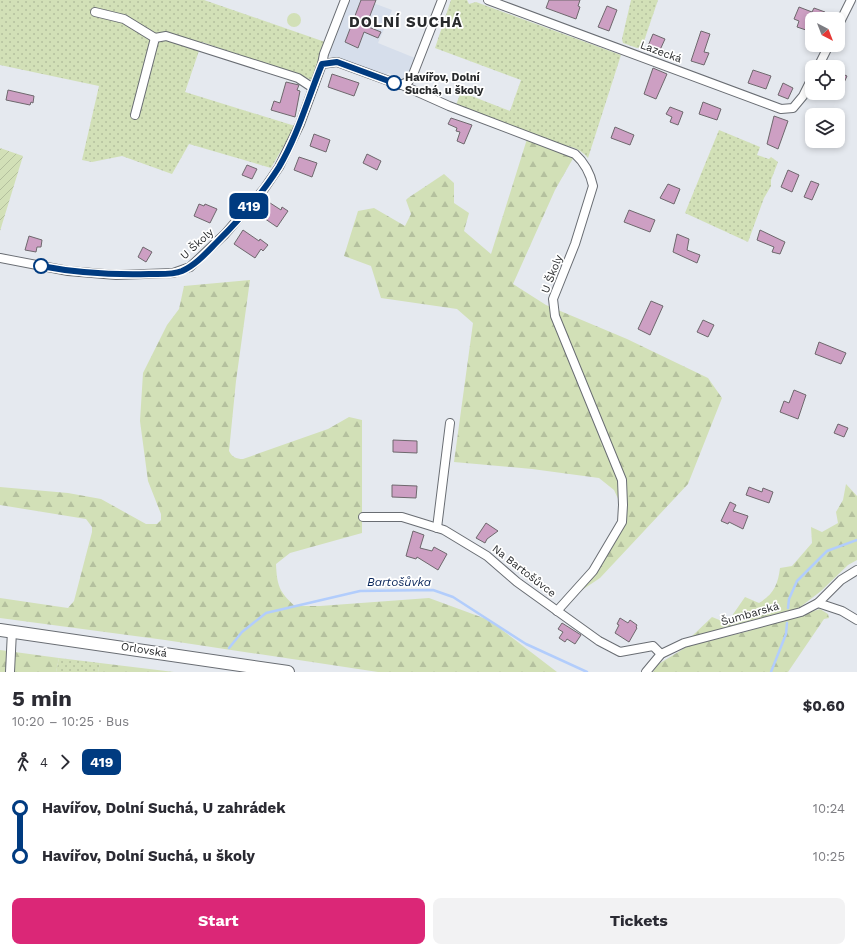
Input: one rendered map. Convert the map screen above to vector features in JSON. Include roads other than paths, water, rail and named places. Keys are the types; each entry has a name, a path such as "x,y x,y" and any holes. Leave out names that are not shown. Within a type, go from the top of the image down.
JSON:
{"street":[{"path":"322,64 324,54 345,0"},
{"path":"402,85 408,82 412,77 442,0"},
{"name":"Lazecká","path":"488,0 781,109 793,108 805,92"},
{"path":"845,12 851,0"},
{"path":"95,12 124,19 155,38 166,36 298,78 312,88"},
{"path":"135,115 155,38"},
{"name":"U Školy","path":"0,258 68,271 116,275 165,274 182,271 198,261 225,234 264,189 279,167 290,146 322,64 337,62 402,85 449,106 575,154 586,165 593,186 575,244 552,299 555,316 622,480 622,522 593,571 558,611"},
{"path":"437,528 450,423"},
{"name":"Na Bartošůvce","path":"363,517 402,517 444,530 487,556 517,582 600,641 620,652 652,646 661,654"},
{"name":"Šumbarská","path":"646,672 661,654 684,643 801,612 818,603 841,580 857,570"},
{"path":"818,603 842,611 857,620"},
{"path":"6,630 10,672"},
{"name":"Orlovská","path":"6,630 288,672"}],"waterway":[{"path":"788,608 789,599 797,581 827,551 857,540"},
{"name":"Bartošůvka","path":"229,648 242,632 266,613 360,591 433,590 453,597 526,644 587,672"},
{"path":"771,672 786,634 787,623"}],"place":[{"name":"Havířov, Dolní Suchá, u školy","path":"394,83"}],"district":[{"name":"DOLNÍ SUCHÁ","path":"406,22"}]}
